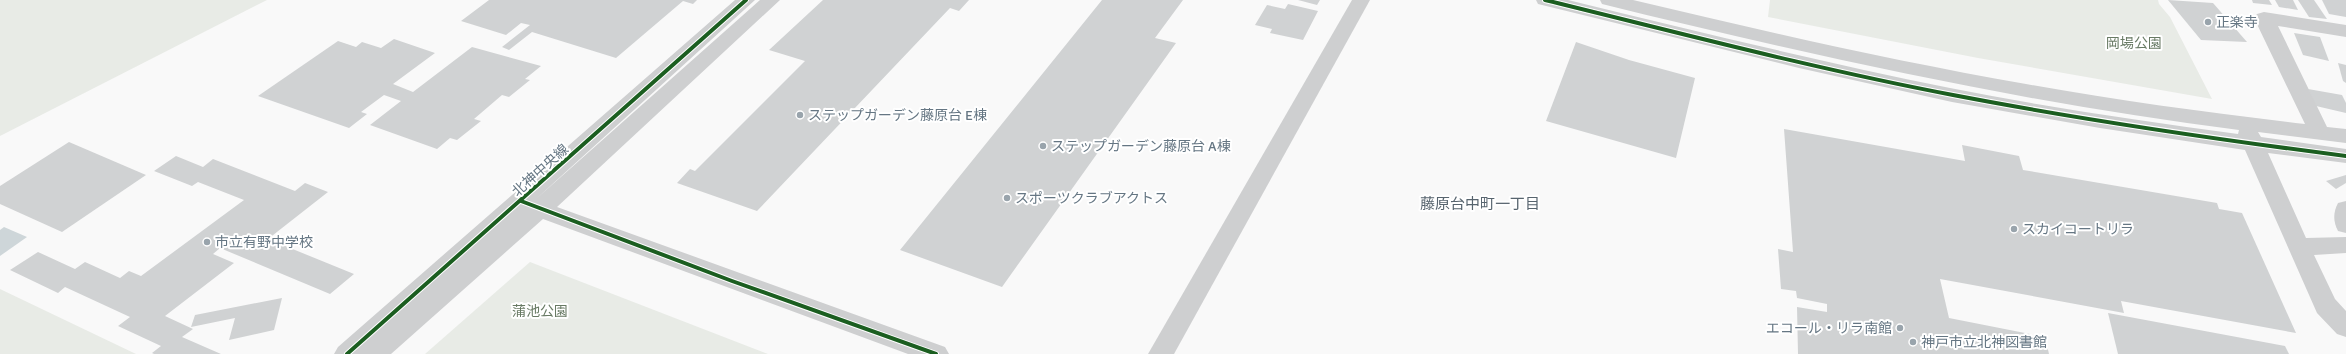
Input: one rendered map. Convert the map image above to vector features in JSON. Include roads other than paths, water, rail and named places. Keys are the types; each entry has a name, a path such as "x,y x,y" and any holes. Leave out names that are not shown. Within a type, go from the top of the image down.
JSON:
{"street":[{"name":"北神中央線","path":"374,354 746,0"},
{"path":"771,0 530,206 936,354"},
{"path":"1161,354 1362,0"},
{"path":"1545,0 1723,44 1952,95 2248,134 2320,133 2346,136"},
{"path":"1609,0 1776,40 1928,72 2248,134 2346,156"},
{"path":"2320,133 2264,18 2346,31"},
{"path":"2248,134 2300,247 2318,291 2326,306 2346,326"},
{"name":"北神中央線","path":"347,354 530,206"},
{"path":"2346,209 2346,225"},
{"path":"2300,247 2346,245"}],"place":[{"name":"正楽寺","path":"2208,22"},
{"name":"ステップガーデン藤原台 E棟","path":"800,115"},
{"name":"ステップガーデン藤原台 A棟","path":"1043,146"},
{"name":"スポーツクラブアクトス","path":"1007,198"},
{"name":"スカイコートリラ","path":"2014,229"},
{"name":"市立有野中学校","path":"207,242"},
{"name":"エコール・リラ南館","path":"1900,328"},
{"name":"神戸市立北神図書館","path":"1913,342"}],"district":[{"name":"藤原台中町一丁目","path":"1480,204"}],"park label":[{"name":"岡場公園","path":"2134,43"},
{"name":"蒲池公園","path":"540,311"}]}
